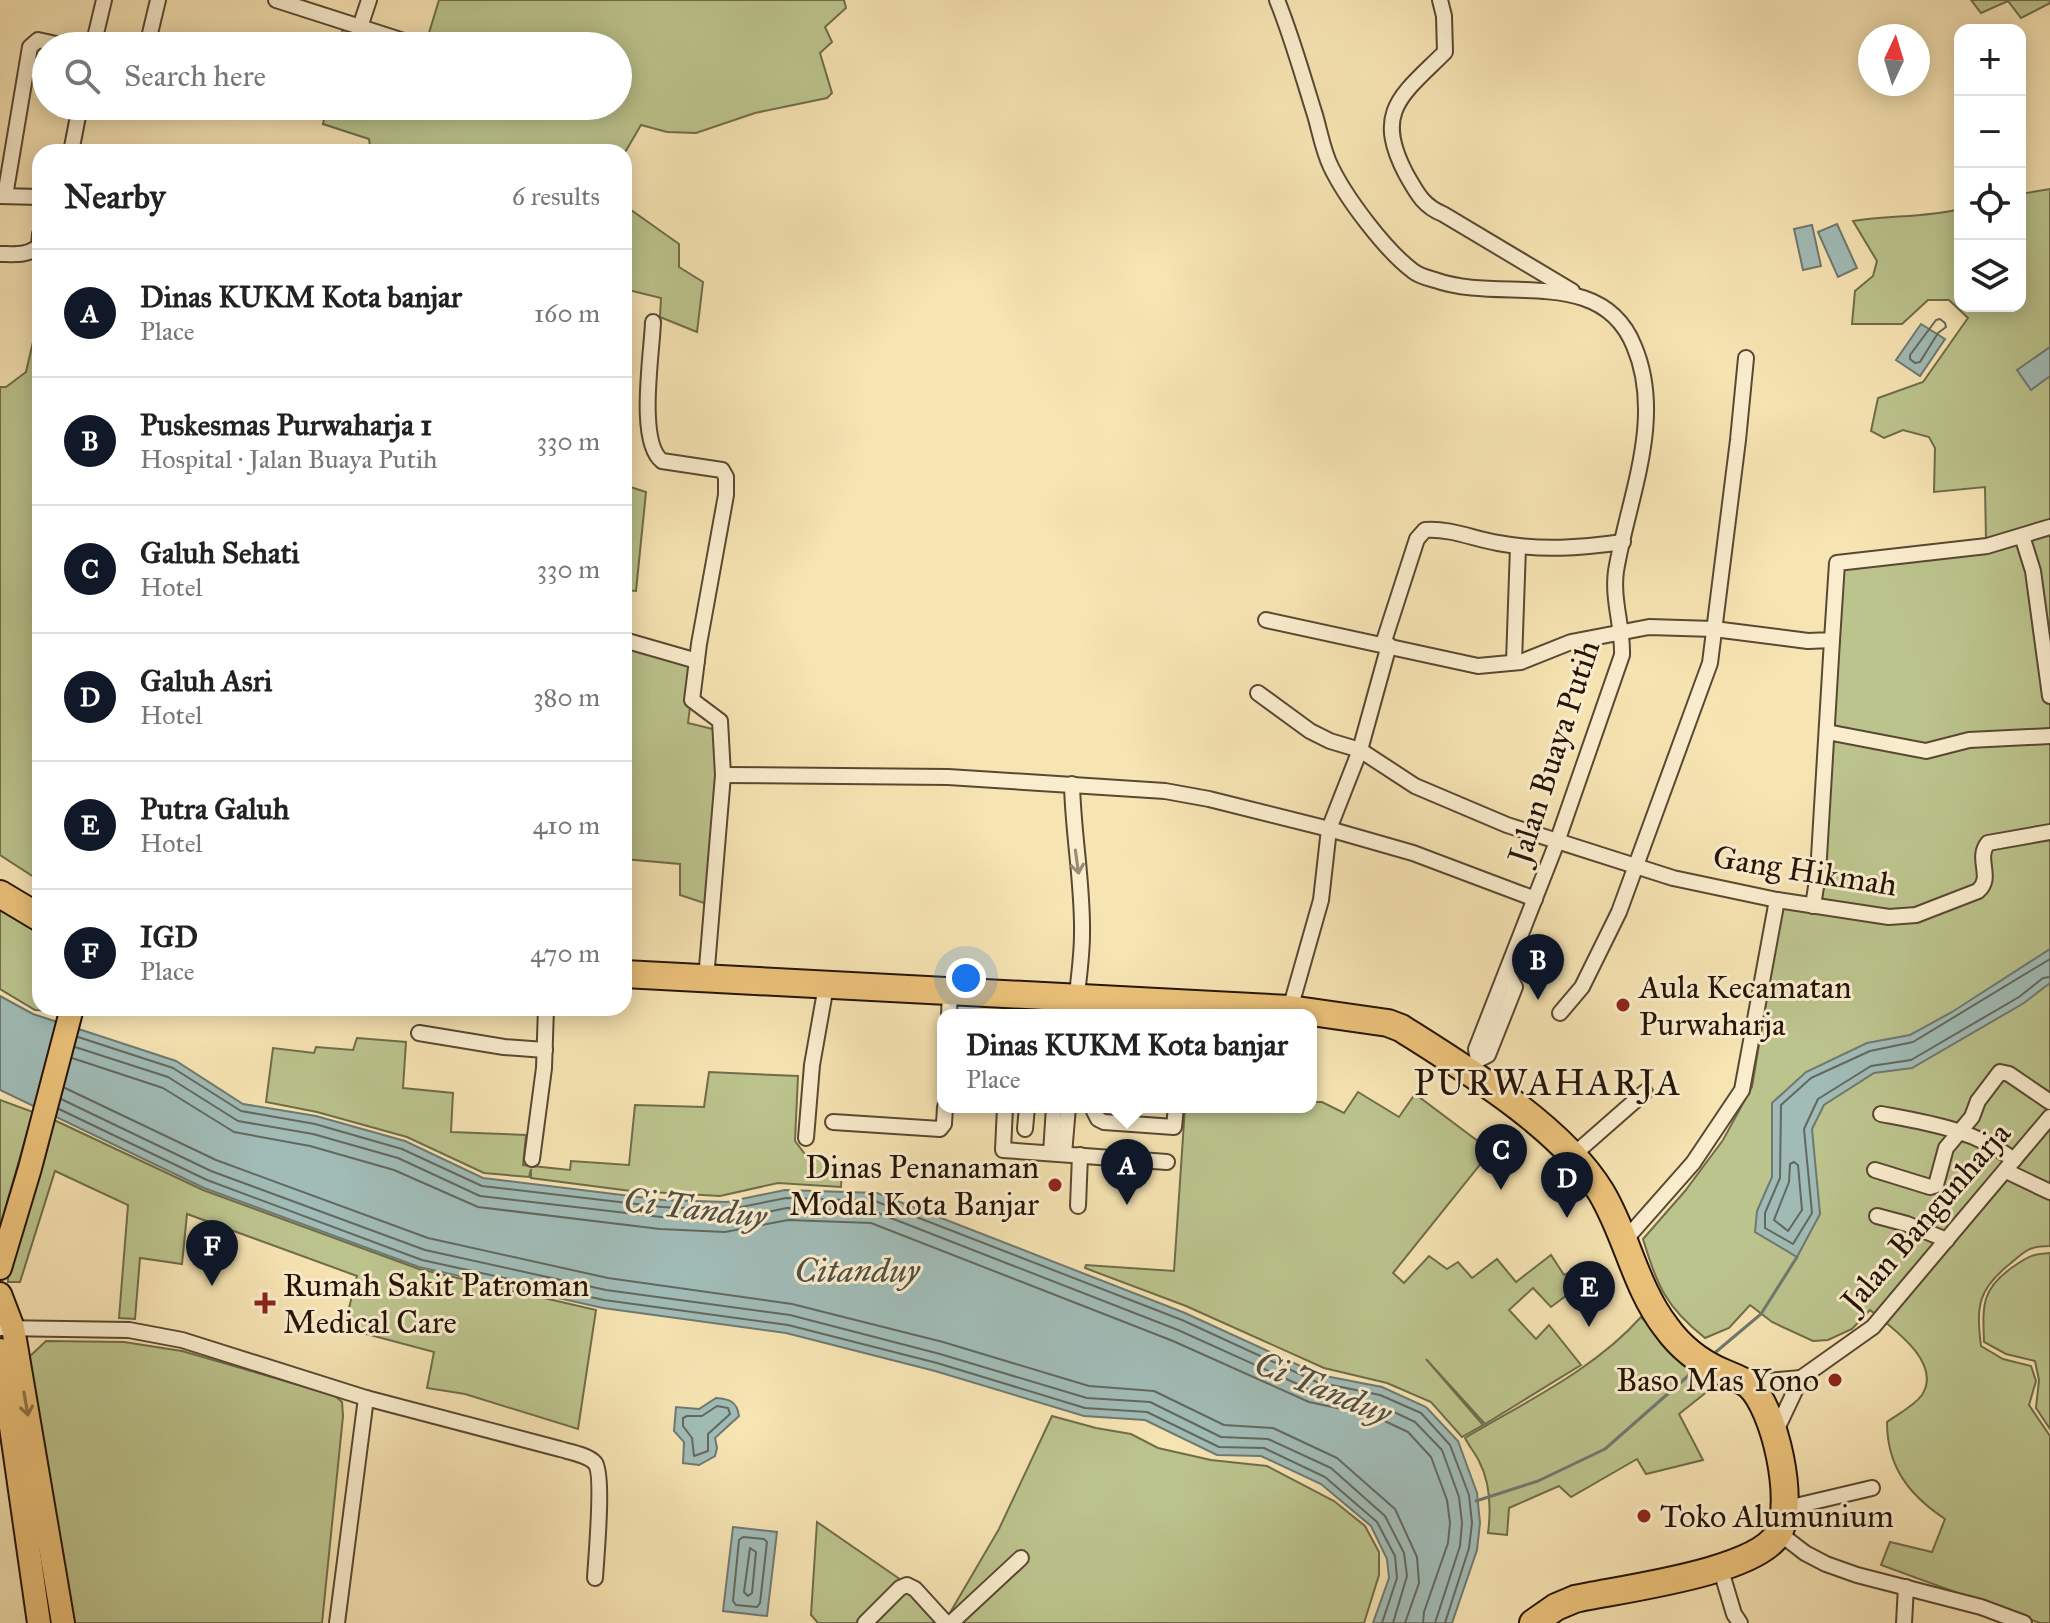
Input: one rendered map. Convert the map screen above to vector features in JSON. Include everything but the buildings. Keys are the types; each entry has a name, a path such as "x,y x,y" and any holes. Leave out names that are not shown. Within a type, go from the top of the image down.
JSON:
{"highway":[{"path":"0,894 32,913"},
{"path":"632,974 826,986 949,1004 1290,1009"},
{"path":"1317,1013 1388,1023 1475,1066 1596,1184 1625,1240 1648,1299 1680,1345 1698,1360 1746,1383 1758,1394 1775,1433 1782,1468 1781,1521 1763,1549 1749,1558 1720,1567 1575,1599 1556,1607 1533,1623"}],"main road":[{"path":"0,1268 70,1016"},
{"path":"0,1294 63,1623"},
{"path":"0,1350 39,1623"}],"street":[{"path":"96,32 104,0"},
{"path":"150,32 158,0"},
{"path":"276,0 313,6 376,32"},
{"path":"360,27 369,0"},
{"path":"1277,0 1331,166 1373,230 1414,273 1456,288 1580,295"},
{"name":"Jalan Buaya Putih","path":"1440,0 1444,16 1445,52 1400,97 1390,127 1394,151 1418,196 1430,208 1522,263 1608,308 1624,327 1634,346 1645,402 1642,452 1616,573 1615,594 1622,633 1622,655 1557,842 1476,1049 1475,1066"},
{"path":"32,45 2,196 32,197"},
{"path":"73,144 77,120"},
{"path":"0,254 32,252"},
{"path":"653,322 647,397 651,445 659,459 672,464 722,470 726,477 726,495 692,700 720,721 723,775 706,979"},
{"path":"1560,1013 1582,987 1599,956 1637,867 1710,663 1746,358"},
{"path":"1813,906 1818,874 1837,563 1987,546 2050,527"},
{"path":"1290,1009 1321,900 1329,829 1360,750 1386,644 1417,539 1425,530 1445,531 1518,547 1557,549 1623,542"},
{"path":"2022,536 2033,571 2050,696"},
{"path":"1514,662 1518,547"},
{"path":"1266,620 1386,644 1464,665 1532,659 1571,642 1668,626 1808,641 1832,640"},
{"path":"632,642 697,661"},
{"name":"Gang Hikmah","path":"1258,693 1310,731 1360,750 1415,786 1507,825 1673,878 1777,900 1863,915 1916,915 1978,891 1985,885 1981,859 1988,843 2050,832"},
{"path":"1827,732 1926,751 1969,740 2050,736"},
{"path":"723,775 948,777 1165,791 1329,829 1413,853 1535,899"},
{"path":"1068,1007 1082,934 1079,871 1072,827 1072,784"},
{"path":"1625,1240 1693,1163 1742,1090 1777,900"},
{"path":"806,1138 812,1065 826,986"},
{"path":"532,1159 545,1050 546,1016"},
{"path":"419,1033 504,1047 545,1050"},
{"path":"1875,1170 1934,1187 1946,1148 2000,1072 2009,1074 2050,1102"},
{"path":"1571,1157 1645,1092"},
{"path":"833,1122 940,1129 944,1124 945,1113"},
{"path":"1005,1113 1003,1150 1167,1162"},
{"path":"1025,1129 1026,1113"},
{"path":"1055,1113 1058,1154"},
{"path":"1058,1154 1067,1113"},
{"path":"1095,1113 1104,1122 1174,1127 1175,1113"},
{"path":"1881,1114 1961,1131 1994,1146 2010,1165 2050,1192"},
{"name":"Jalan Bangunharja","path":"1801,1378 1873,1327 2050,1117"},
{"path":"1078,1206 1080,1155"},
{"path":"1877,1216 1947,1240"},
{"path":"6,1328 129,1330 182,1340 366,1398 591,1460 598,1471 595,1578"},
{"path":"1746,1383 1801,1378"},
{"path":"1775,1433 1801,1378"},
{"path":"337,1623 366,1398"},
{"path":"1872,1488 1781,1521 1805,1553 1826,1564 1981,1607 2024,1623"},
{"path":"865,1623 900,1588 907,1585 915,1589 948,1623 1021,1558"},
{"path":"1720,1567 1734,1614 1740,1623"},
{"path":"1904,1623 1906,1587"}],"green space":[{"path":"439,0 844,0 846,8 825,27 832,42 820,53 832,93 827,98 755,113 696,133 667,132 641,125 630,144 370,144 369,139 323,124 324,120 632,120 632,32 429,32"},
{"path":"1971,0 2050,0 2050,3 2021,18 2008,1 1981,13"},
{"path":"345,19 384,32 342,32"},
{"path":"2050,189 2050,520 1986,540 1985,487 1934,492 1935,448 1929,437 1903,430 1884,438 1871,431 1878,398 1923,382 1968,318 1962,312 2026,312 2026,193"},
{"path":"1954,210 1954,305 1949,300 1928,300 1902,324 1852,324 1855,291 1873,276 1877,261 1853,221"},
{"path":"632,211 679,244 679,267 703,282 697,332 660,317 661,298 632,291"},
{"path":"32,346 32,876 0,855 0,387 6,387 26,372"},
{"path":"632,488 646,492 636,591 632,591"},
{"path":"2050,531 2050,1246 2029,1250 2000,1272 1986,1290 1979,1319 1981,1346 2003,1359 2031,1366 2036,1381 2029,1405 2050,1436 2050,1623 2040,1623 1881,1565 1890,1542 1932,1552 1945,1519 1921,1500 1902,1478 1888,1438 1887,1422 1919,1399 1927,1383 1926,1370 1912,1346 1870,1310 1852,1329 1828,1340 1813,1341 1772,1322 1750,1305 1729,1328 1705,1338 1681,1316 1665,1294 1643,1239 1685,1191 1723,1140 1752,1087 1782,906 1815,912 1831,764 1840,567"},
{"path":"632,648 695,667 688,723 725,732 707,904 680,895 680,864 632,860"},
{"path":"0,903 32,925 32,1008 0,989"},
{"path":"357,1038 406,1042 403,1088 453,1093 451,1132 526,1135 523,1165 570,1170 571,1161 629,1165 635,1105 704,1107 709,1072 798,1076 795,1141 808,1158 824,1158 823,1169 842,1171 841,1187 778,1183 720,1196 631,1191 531,1178 531,1169 529,1177 484,1173 407,1137 317,1112 266,1102 273,1048 314,1053 316,1047 353,1050"},
{"path":"1358,1092 1399,1117 1415,1094 1491,1151 1393,1273 1404,1283 1429,1256 1447,1269 1458,1262 1472,1278 1497,1259 1516,1282 1551,1255 1564,1275 1577,1269 1583,1283 1551,1307 1533,1288 1509,1310 1536,1339 1549,1325 1581,1365 1485,1424 1426,1359 1483,1425 1462,1437 1431,1402 1387,1383 1324,1368 1186,1306 1085,1268 1086,1265 1174,1271 1185,1113 1317,1113 1317,1102 1322,1102 1344,1113"},
{"path":"0,1100 33,1112 0,1227"},
{"path":"52,1119 203,1190 419,1269 596,1310 578,1429 465,1394 427,1388 434,1352 344,1328 357,1276 187,1214 182,1264 140,1258 135,1319 119,1318 128,1205 55,1171 20,1282 8,1282 8,1268"},
{"path":"2050,1253 2050,1429 2036,1408 2039,1380 2035,1361 2006,1354 1984,1342 1983,1319 1988,1293 2000,1277 2028,1257"},
{"path":"1641,1317 1670,1347 1718,1383 1679,1414 1703,1460 1646,1474 1637,1459 1571,1497 1559,1486 1509,1508 1507,1535 1488,1533 1489,1506 1485,1478 1465,1438 1580,1369"},
{"path":"46,1341 124,1342 182,1351 334,1395 342,1402 322,1623 73,1623 28,1358"},
{"path":"1052,1416 1131,1434 1158,1448 1211,1460 1267,1466 1334,1501 1365,1526 1379,1552 1379,1575 1364,1623 944,1623 999,1529"},
{"path":"817,1522 904,1582 941,1623 818,1623 811,1615"}],"water":[{"path":"1837,224 1857,268 1838,277 1818,232"},
{"path":"1812,225 1821,266 1803,270 1794,229"},
{"path":"1921,324 1945,339 1920,376 1896,360"},
{"path":"2050,347 2050,376 2031,390 2017,370"},
{"path":"2050,949 2050,983 2024,1003 1912,1068 1874,1073 1824,1105 1812,1129 1820,1214 1797,1257 1755,1232 1757,1211 1772,1177 1772,1103 1806,1072 1867,1043 1910,1035"},
{"name":"Citanduy","path":"0,996 32,1016 176,1061 243,1104 316,1116 405,1141 483,1178 663,1200 727,1202 785,1190 877,1193 1185,1313 1320,1375 1382,1387 1426,1407 1458,1441 1477,1493 1480,1523 1477,1550 1452,1623 1373,1623 1389,1578 1387,1559 1371,1526 1321,1484 1261,1456 1217,1455 1145,1420 1084,1416 935,1371 786,1333 603,1308 419,1267 204,1188 0,1090"},
{"path":"716,1398 732,1402 739,1416 715,1438 715,1456 699,1465 683,1463 684,1442 674,1431 676,1407 699,1409"},
{"path":"733,1527 777,1532 767,1616 723,1611"}],"waterway":[{"path":"1711,1356 1761,1314 1797,1257"},
{"path":"1476,1501 1538,1481 1605,1449 1696,1369"}],"place":[{"name":"Puskesmas Purwaharja 1","path":"1538,1000"},
{"name":"Aula Kecamatan Purwaharja","path":"1623,1005"},
{"name":"Dinas Penanaman Modal Kota Banjar","path":"1055,1185"},
{"name":"Galuh Sehati","path":"1501,1190"},
{"name":"Dinas KUKM Kota banjar","path":"1127,1205"},
{"name":"Galuh Asri","path":"1567,1218"},
{"name":"IGD","path":"212,1286"},
{"name":"Rumah Sakit Patroman Medical Care","path":"265,1303"},
{"name":"Putra Galuh","path":"1589,1327"},
{"name":"Baso Mas Yono","path":"1835,1380"},
{"name":"Toko Alumunium","path":"1644,1516"}],"district":[{"name":"PURWAHARJA","path":"1548,1083"}],"water label":[{"name":"Ci Tanduy","path":"695,1208"},
{"name":"Ci Tanduy","path":"1323,1388"}]}
